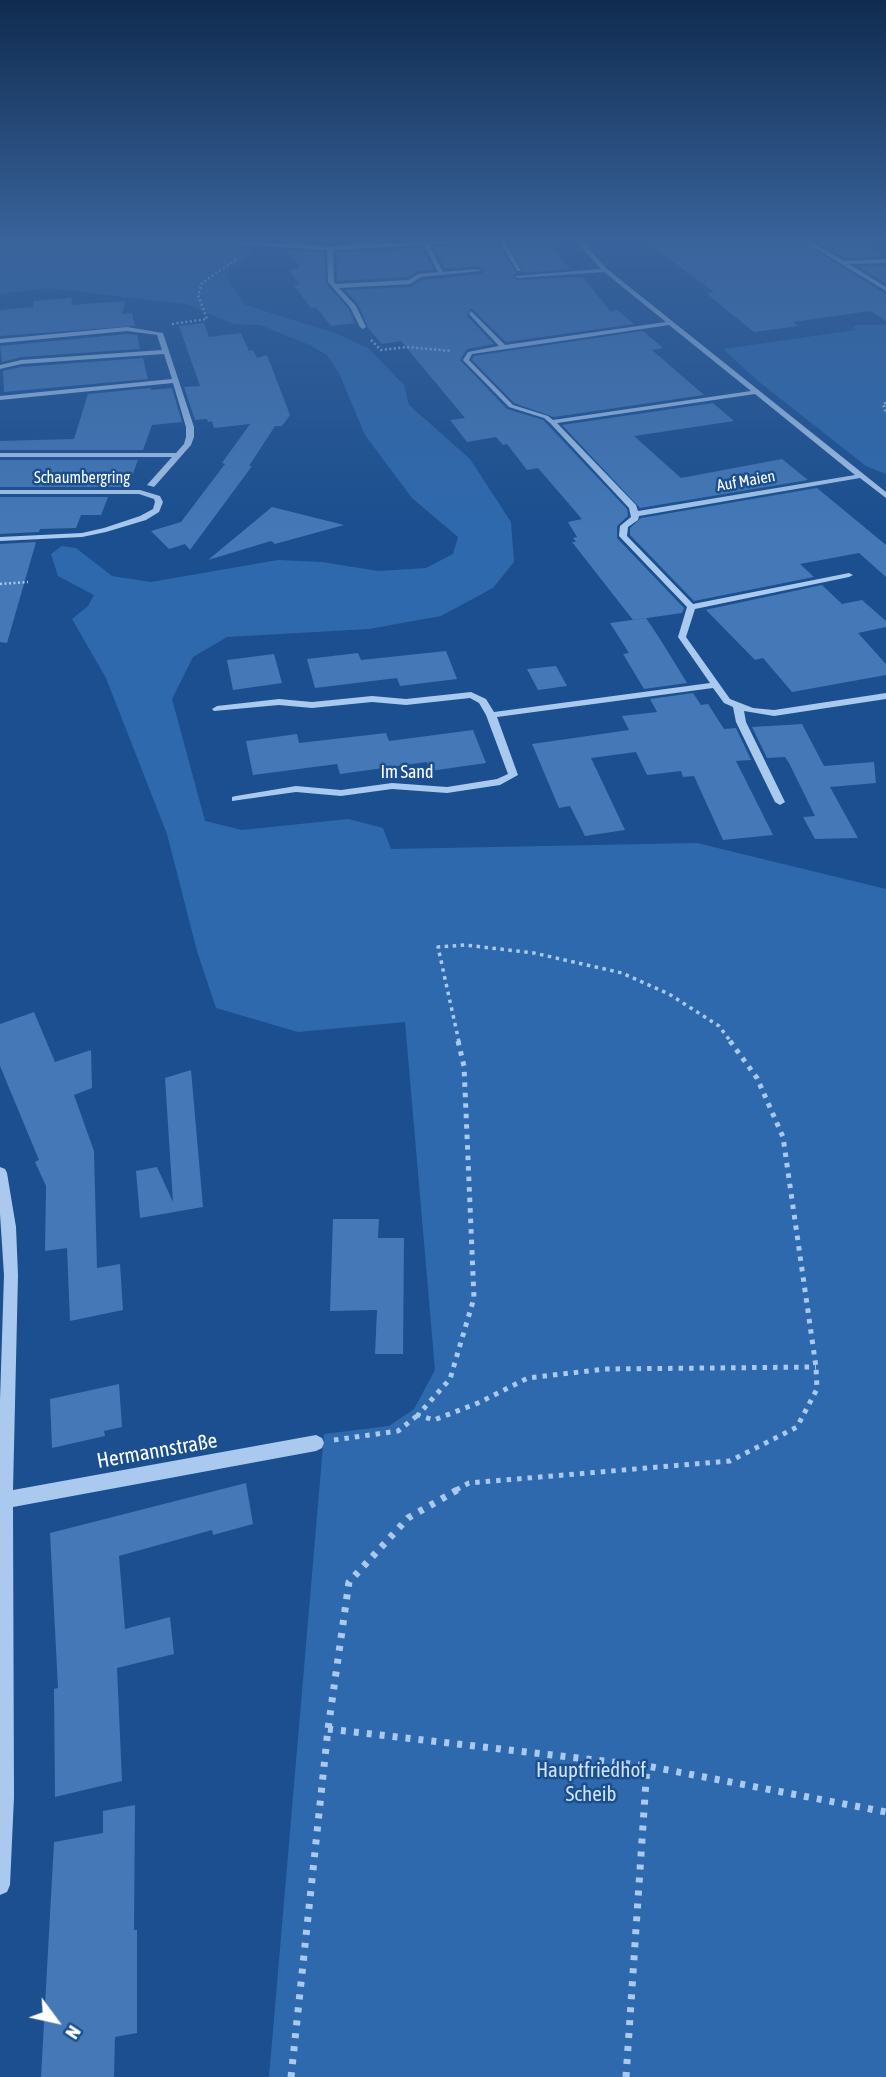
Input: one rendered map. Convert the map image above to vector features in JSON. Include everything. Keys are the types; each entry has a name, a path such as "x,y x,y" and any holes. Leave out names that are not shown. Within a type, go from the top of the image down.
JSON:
{"street":[{"name":"Schaumbergring","path":"0,341 36,338"},
{"name":"Schaumbergring","path":"151,485 187,445 190,427 162,338"},
{"path":"494,338 503,347"},
{"path":"566,338 470,353 466,360 505,401 517,409 546,417 552,422 634,507 636,514 624,527 623,536 691,607"},
{"path":"689,338 886,496"},
{"path":"0,366 20,362 166,352"},
{"path":"0,407 0,398 176,382"},
{"path":"552,422 756,392"},
{"name":"Schaumbergring","path":"0,455 178,455"},
{"name":"Auf Maien","path":"636,514 861,476"},
{"name":"Schaumbergring","path":"0,492 141,492 157,498 159,502 156,510 131,523 82,535 0,539"},
{"path":"691,607 849,575"},
{"path":"691,607 682,637 714,685 727,701 738,707 774,713 886,695"},
{"path":"217,709 268,703 312,705 372,699 406,702 471,695 483,701 491,715 714,685"},
{"path":"738,707 741,722 780,802"},
{"name":"Im Sand","path":"236,799 296,789 355,793 392,786 447,790 500,782 513,775 491,715"},
{"path":"0,1173 9,1227 11,1275 5,1500 5,1797 0,1885"},
{"name":"Hermannstraße","path":"5,1500 316,1443"}],"path":[{"path":"370,338 377,349 381,350 428,347 470,353"},
{"path":"886,403 883,404 886,413"},
{"path":"0,584 28,582"},
{"path":"291,2077 328,1729 349,1582 408,1518 469,1483 730,1461 797,1427 817,1389 817,1367 783,1137 758,1078 719,1026 669,994 622,973 534,953 465,945 438,947 464,1066 474,1298 450,1379 418,1415 398,1431 316,1443"},
{"path":"418,1415 434,1420 528,1378 605,1369 817,1367"},
{"path":"328,1729 648,1766 886,1812"},
{"path":"626,2077 648,1766"}],"green space":[{"name":"Hauptfriedhof Scheib","path":"292,338 346,338 368,348 404,385 409,405 470,459 511,522 514,562 493,588 441,616 369,629 227,637 193,657 172,699 205,821 242,830 348,819 383,828 391,849 697,843 886,889 886,2077 269,2077 324,1434 389,1426 414,1409 435,1370 405,1022 298,1032 216,1008 197,951 167,834 106,678 72,619 88,606 94,595 58,576 51,554 62,546 76,548 112,576 151,582 278,560 322,562 378,571 426,568 453,554 458,537 412,498 365,435 339,373 327,355"},
{"path":"801,338 886,338 886,474 866,466 758,381 723,349"}],"building":[{"path":"85,338 138,338 140,349 21,357 2,362 0,346"},
{"path":"183,338 243,338 249,351 253,350 257,358 267,355 290,415 282,426 275,426 249,466 252,466 190,550 185,544 169,549 151,531 181,522 225,464 222,463 250,424 214,428 212,421 195,420 184,387 200,386"},
{"path":"377,338 488,338 494,344 467,349 460,360 507,409 543,420 627,509 628,516 617,526 617,538 684,608 682,613 633,620 572,542 576,542 573,538 577,537 568,522 582,519 538,468 527,470 507,444 503,445 496,437 467,442 450,420 465,418 401,341 382,344"},
{"path":"502,338 535,338 506,342"},
{"path":"596,338 651,338 663,348 652,350 704,395 554,417 514,403 472,360 474,356"},
{"path":"143,358 148,379 4,392 3,371 21,367"},
{"path":"172,388 182,422 152,425 143,450 0,450 0,441 74,439 88,394"},
{"path":"713,403 734,421 634,436 681,478 782,459 808,480 640,508 562,425"},
{"path":"0,460 138,460 128,487 0,487"},
{"path":"817,488 886,545 886,577 859,553 800,564 814,577 694,601 630,535 630,528 641,518"},
{"path":"0,497 108,497 101,515 81,515 76,528 0,534"},
{"path":"272,507 344,525 275,544 271,541 208,560"},
{"path":"36,542 7,643 0,642 0,544"},
{"path":"822,585 842,604 862,600 886,621 886,627 858,633 886,664 886,675 792,692 763,658 755,660 706,610 700,611"},
{"path":"646,618 687,683 644,689 623,654 629,653 610,623"},
{"path":"446,651 457,679 400,686 397,678 315,688 307,659 358,653 361,660"},
{"path":"274,654 282,683 233,690 227,660"},
{"path":"556,666 567,686 538,690 527,669"},
{"path":"693,693 701,705 708,704 724,729 736,728 751,760 736,761 773,835 723,840 694,776 683,777 681,771 647,775 636,752 591,758 625,830 585,836 570,806 559,808 532,744 629,730 622,716 657,712 650,699"},
{"path":"802,724 824,766 874,762 876,783 830,787 858,838 815,839 803,817 815,816 789,763 785,757 767,758 752,727"},
{"path":"473,730 486,763 430,771 427,762 340,774 337,764 253,775 246,741 297,734 299,743 386,733 389,741"},
{"path":"34,1012 55,1062 91,1050 92,1088 74,1095 94,1151 97,1268 120,1264 123,1310 70,1321 67,1248 45,1251 46,1186 35,1162 39,1160 0,1066 0,1024"},
{"path":"191,1070 203,1207 140,1218 136,1171 157,1167 173,1202 165,1078"},
{"path":"333,1219 379,1219 378,1238 404,1238 403,1354 375,1354 377,1310 330,1311"},
{"path":"119,1384 122,1427 104,1431 105,1436 52,1448 50,1399"},
{"path":"246,1483 253,1524 213,1535 212,1530 119,1556 125,1629 170,1617 174,1654 117,1668 122,1781 55,1797 54,1689 58,1688 50,1533"},
{"path":"135,1805 137,2033 115,2037 114,2077 41,2077 54,1842 103,1833 103,1811"}]}
